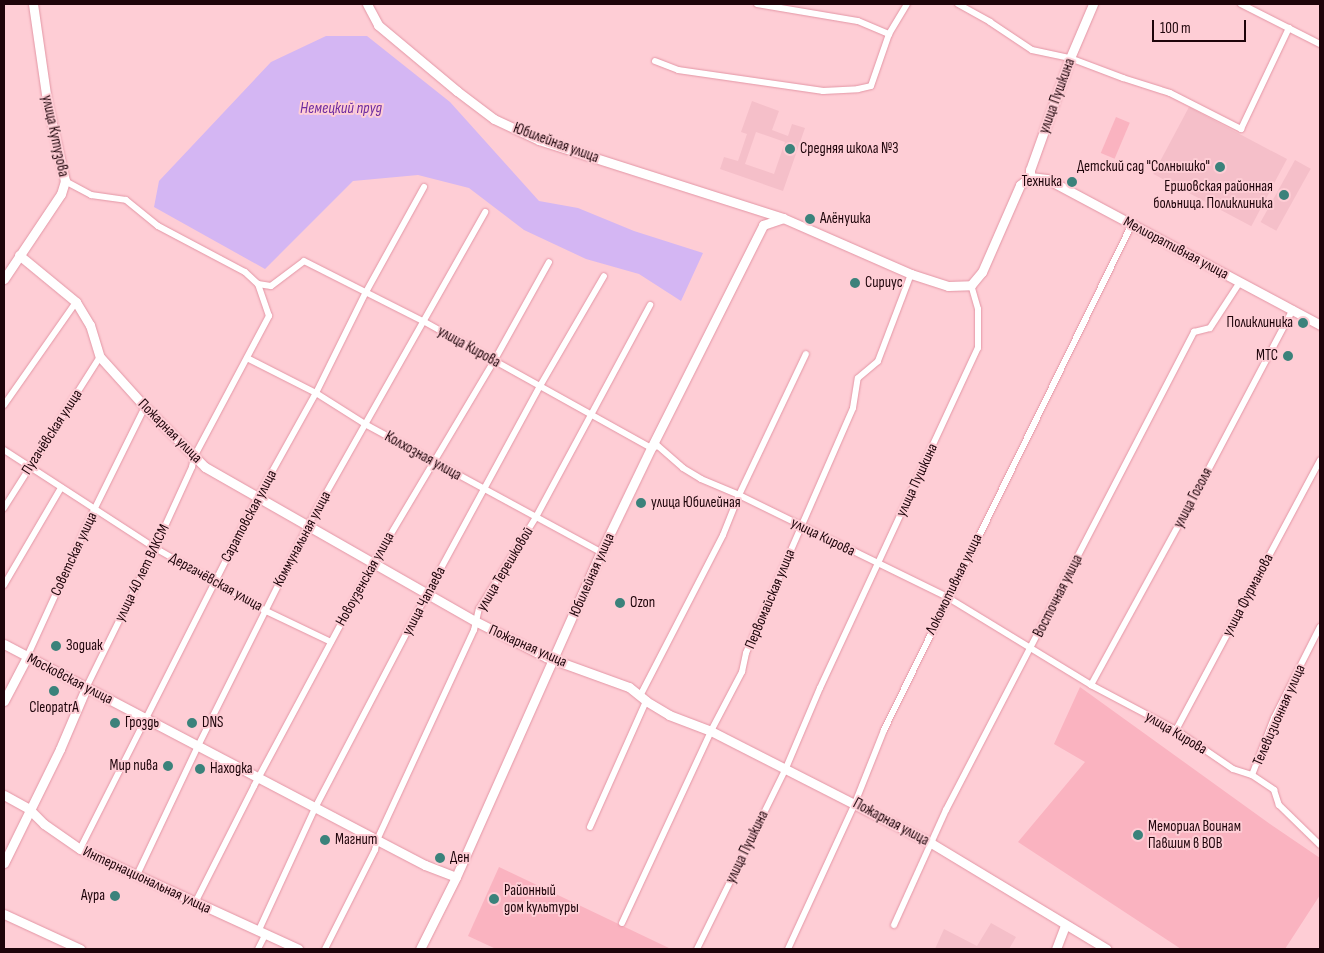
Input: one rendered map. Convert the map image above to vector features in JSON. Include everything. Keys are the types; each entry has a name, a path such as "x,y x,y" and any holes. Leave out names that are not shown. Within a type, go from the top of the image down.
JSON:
{"street":[{"name":"улица Кутузова","path":"4,279 61,194 66,181 47,101 33,4"},
{"name":"Юбилейная улица","path":"367,4 378,25 457,91 494,119 539,140 783,218 911,274 948,286 971,285"},
{"path":"757,4 858,21 889,34"},
{"path":"655,61 678,70 823,91 858,89 871,86 889,34 907,4"},
{"path":"958,4 990,22 1032,50 1070,58 1170,93 1241,128 1289,28"},
{"name":"улица Пушкина","path":"697,949 786,768 820,688 978,348 978,309 971,285 982,272 1020,185 1030,177 1030,170 1070,58 1093,4"},
{"path":"1242,4 1320,44"},
{"name":"Мелиоративная улица","path":"1030,177 1047,179 1320,324"},
{"path":"66,181 91,195 126,200 158,226 245,272 258,284"},
{"name":"Саратовская улица","path":"80,849 258,497 316,393 366,292 424,187"},
{"name":"Коммунальная улица","path":"137,875 264,610 307,527 485,212"},
{"name":"Юбилейная улица","path":"420,949 456,877 555,660 601,552 651,448 763,225 783,218"},
{"name":"Локомотивная улица","path":"788,949 855,803 884,730 947,597 1132,224"},
{"name":"Пожарная улица","path":"19,255 76,302 90,325 100,357 145,407 205,467 307,527 475,621 555,660 590,671 629,687 643,699 669,714 711,731 931,843 1107,949"},
{"name":"улица Кирова","path":"258,284 271,286 304,261 423,321 651,448 658,446 683,468 947,597 1091,685 1176,730 1233,769 1252,775 1274,790 1279,805 1320,845"},
{"name":"Новоузенская улица","path":"195,903 258,778 373,564 432,461 494,360 549,262"},
{"name":"Первомайская улица","path":"622,924 709,740 711,731 742,672 746,653 853,408 858,378 878,361 911,274"},
{"name":"улица Чапаева","path":"258,949 261,933 315,808 427,594 540,386 604,276"},
{"name":"Восточная улица","path":"894,925 946,810 1194,332 1210,328 1240,282"},
{"name":"улица 40 лет ВЛКСМ","path":"4,863 29,809 60,750 86,688 155,548 192,467 194,457 269,316 258,284"},
{"path":"4,405 76,302"},
{"name":"улица Терешковой","path":"325,949 375,850 377,840 474,630 475,621 480,609 536,517 650,305"},
{"name":"улица Гоголя","path":"1091,685 1195,495 1293,309"},
{"path":"590,827 643,699 723,535 739,495 806,354"},
{"name":"Пугачёвская улица","path":"4,508 100,357"},
{"name":"Колхозная улица","path":"247,358 316,393 365,424 601,552"},
{"name":"Советская улица","path":"4,701 27,657 94,510 145,407"},
{"name":"Дергачёвская улица","path":"4,450 155,548 264,610 331,642"},
{"name":"улица Фурманова","path":"1176,730 1320,460"},
{"path":"4,585 60,488"},
{"name":"Телевизионная улица","path":"1252,775 1274,718 1320,627"},
{"name":"Московская улица","path":"4,644 425,865 456,877"},
{"name":"Интернациональная улица","path":"4,795 29,809 44,824 80,849 298,949"},
{"path":"4,914 80,949"},
{"path":"1056,949 1065,925"}],"shaded area":[{"name":"Средняя школа №3","path":"752,101 779,111 772,130 788,136 792,124 805,128 783,191 720,169 724,157 738,161 747,134 741,132","holes":["756,132 785,142 774,174 745,164"]},
{"name":"Детский сад \"Солнышко\"","path":"1189,107 1287,159 1251,226 1153,174"},
{"path":"1116,117 1130,123 1115,159 1101,153"},
{"name":"Ершовская районная больница. Поликлиника","path":"1295,160 1311,169 1276,231 1261,222"},
{"path":"1080,687 1320,858 1320,895 1285,949 1181,949 1018,842 1085,762 1054,744"},
{"path":"499,867 671,949 496,949 468,936"},
{"path":"991,923 1016,937 1009,949 935,949 944,929 977,946"}],"water":[{"name":"Немецкий пруд","path":"326,36 367,36 450,102 539,201 578,208 634,231 703,253 681,301 639,274 586,259 524,230 469,188 418,175 353,181 265,269 154,207 159,181 271,62"}],"place":[{"name":"Средняя школа №3","path":"790,149"},
{"name":"Детский сад \"Солнышко\"","path":"1220,167"},
{"name":"Техника","path":"1072,182"},
{"name":"Ершовская районная больница. Поликлиника","path":"1284,195"},
{"name":"Алёнушка","path":"810,219"},
{"name":"Сириус","path":"855,283"},
{"name":"Поликлиника","path":"1303,323"},
{"name":"МТС","path":"1288,356"},
{"name":"улица Юбилейная","path":"641,503"},
{"name":"Ozon","path":"620,603"},
{"name":"Зодиак","path":"56,646"},
{"name":"CleopatrA","path":"54,691"},
{"name":"Гроздь","path":"115,723"},
{"name":"DNS","path":"192,723"},
{"name":"Мир пива","path":"168,766"},
{"name":"Находка","path":"200,769"},
{"name":"Мемориал Воинам Павшим в ВОВ","path":"1138,835"},
{"name":"Магнит","path":"325,840"},
{"name":"Ден","path":"440,858"},
{"name":"Аура","path":"115,896"},
{"name":"Районный дом культуры","path":"494,899"}]}
